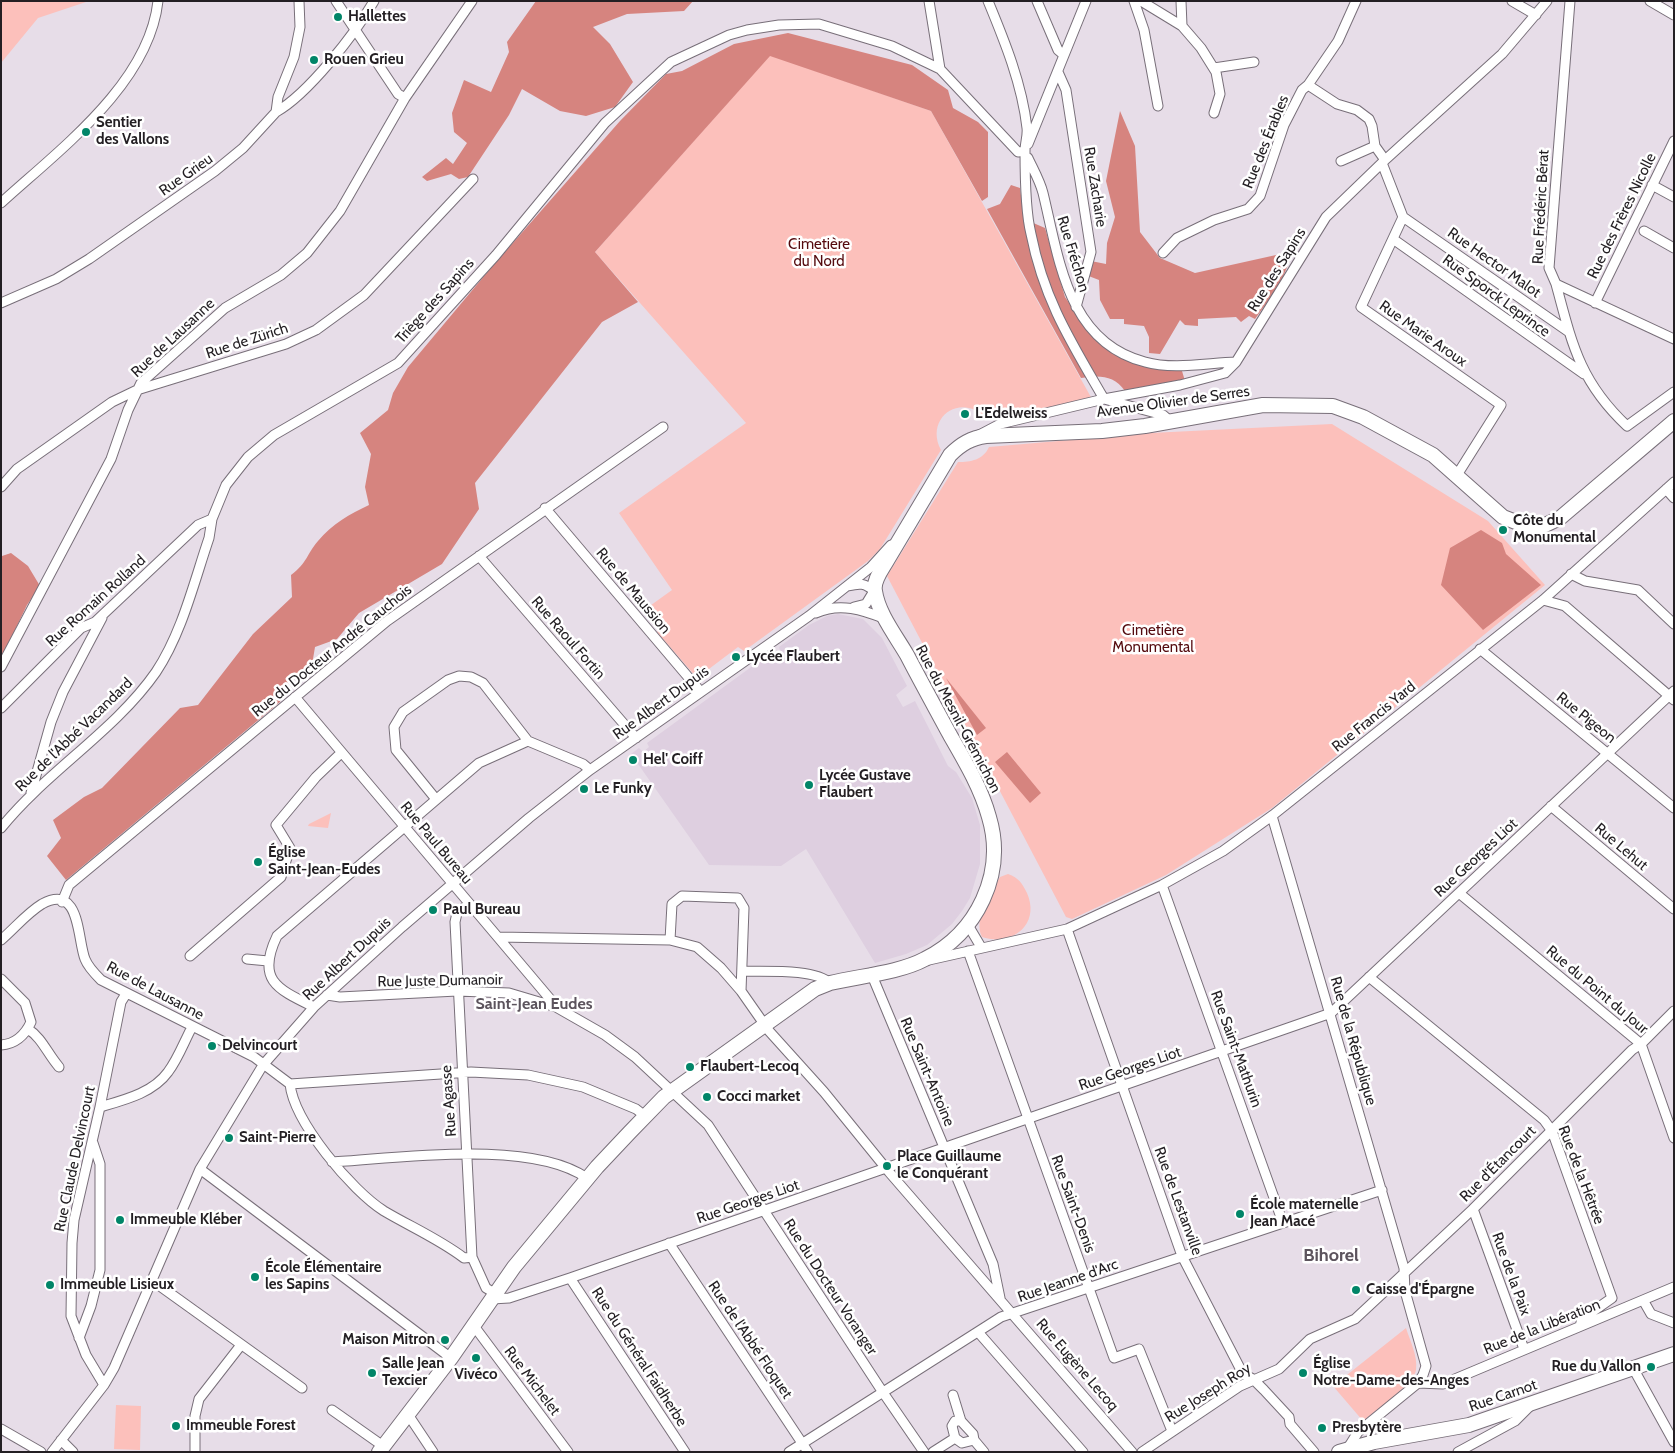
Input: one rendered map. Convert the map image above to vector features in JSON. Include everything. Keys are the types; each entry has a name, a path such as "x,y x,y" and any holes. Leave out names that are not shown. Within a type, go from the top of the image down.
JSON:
{"street":[{"path":"1,203 110,102 139,61 152,28 158,1"},
{"name":"Rue Grieu","path":"1,303 56,279 152,215 226,163 243,148 276,112 278,97 294,57 300,27 299,1"},
{"path":"336,1 398,94 404,98"},
{"path":"276,112 292,103 356,30 374,1"},
{"name":"Rue de Lausanne","path":"1,668 110,459 137,390 156,367 225,308 281,275 307,253 356,187 404,98 472,1"},
{"path":"929,1 940,69 1018,152 1025,151"},
{"path":"988,1 1005,41 1018,82 1027,129 1025,151 1030,232 1042,280 1055,312 1104,400 1163,415 1170,421"},
{"path":"1037,1 1058,50 1064,55"},
{"path":"1025,151 1086,1"},
{"path":"1134,1 1144,30 1158,106"},
{"path":"1142,1 1182,26 1201,48 1214,68 1220,94 1214,113"},
{"path":"1181,1 1182,26"},
{"name":"Rue des Érables","path":"1163,253 1177,238 1214,220 1248,209 1260,196 1284,125 1302,90 1308,85 1338,41 1356,1"},
{"path":"1512,1 1536,15"},
{"name":"Rue des Sapins","path":"970,439 1000,424 1180,385 1225,373 1236,362 1326,217 1502,54 1547,1"},
{"name":"Rue Frédéric Bérat","path":"1570,1 1550,268 1556,284 1674,339"},
{"path":"1650,1 1674,15"},
{"name":"Triège des Sapins","path":"212,519 226,484 248,457 274,435 398,363 496,255 605,123 671,62 747,30 778,25 819,24 892,46 940,69"},
{"path":"1214,68 1254,62"},
{"name":"Rue Zacharie","path":"1058,72 1066,90 1091,252 1076,306"},
{"path":"1308,85 1336,104 1357,110 1368,119 1372,126 1375,146 1384,162 1403,217"},
{"name":"Rue des Frères Nicolle","path":"1596,303 1674,141"},
{"path":"1341,161 1375,146"},
{"name":"Rue Fréchon","path":"1025,151 1043,193 1057,257 1070,294 1095,334 1120,351 1145,362 1170,365 1236,362"},
{"name":"Rue de Zürich","path":"1,487 17,469 112,402 137,390 286,344 316,330 364,295 474,179"},
{"path":"1652,186 1674,197"},
{"name":"Rue Marie Aroux","path":"1403,217 1361,307 1500,405 1457,475"},
{"name":"Rue Hector Malot","path":"1403,217 1570,332"},
{"path":"1644,232 1674,248"},
{"name":"Rue Sporck Leprince","path":"1393,239 1584,374"},
{"path":"1556,284 1584,374 1605,406 1626,426 1674,392"},
{"name":"Avenue Olivier de Serres","path":"970,439 1003,434 1102,431 1263,406 1333,406 1362,417 1411,441 1433,455 1504,517 1526,526 1543,526 1560,518 1674,421"},
{"name":"Rue du Docteur André Cauchois","path":"62,902 70,885 387,621 545,508 663,427"},
{"path":"852,608 866,604 874,590 876,579 950,455 970,439"},
{"name":"Rue Francis Yard","path":"924,960 1065,930 1162,885 1223,851 1272,816 1544,600 1674,482"},
{"path":"1666,489 1674,498"},
{"name":"Rue de Maussion","path":"545,508 700,691"},
{"name":"Rue Romain Rolland","path":"1,708 81,628 95,622 198,525 212,519"},
{"name":"Rue de l'Abbé Vacandard","path":"1,828 31,794 130,704 157,670 171,646 208,538 212,519"},
{"name":"Rue Albert Dupuis","path":"52,1452 104,1385 153,1281 200,1169 263,1065 314,1007 453,884 590,770 809,616 871,567 905,530"},
{"name":"Rue Raoul Fortin","path":"479,556 636,738"},
{"path":"1571,574 1585,581 1638,590 1674,624"},
{"path":"846,586 860,583 867,584 874,590"},
{"name":"Rue du Mesnil-Grémichon","path":"381,1449 451,1358 514,1267 588,1178 664,1097 815,988 924,960 951,943 968,925 982,903 990,880 993,853 990,819 984,799 886,619 874,590"},
{"path":"1544,600 1565,606 1672,695"},
{"name":"Rue Albert Dupuis","path":"809,616 834,607 852,608 886,619"},
{"path":"31,794 51,722 60,700 105,613"},
{"name":"Rue Pigeon","path":"1480,650 1674,808"},
{"path":"435,798 396,750 394,727 403,712 448,680 459,676 471,677 482,682 528,741 583,764 590,770"},
{"name":"Rue Georges Liot","path":"494,1297 509,1298 570,1278 1331,1013 1672,695"},
{"name":"Rue Paul Bureau","path":"295,697 556,1007"},
{"path":"314,1007 288,995 274,983 268,961 277,936 406,827 435,798 479,763 528,741"},
{"path":"190,956 281,877 290,848 276,826 316,777 341,753"},
{"name":"Rue Lehut","path":"1551,806 1674,910"},
{"name":"Rue de la République","path":"1272,816 1331,1013 1405,1274 1405,1291 1426,1366 1418,1383"},
{"name":"Rue Saint-Mathurin","path":"1162,885 1283,1223"},
{"name":"Rue du Point du Jour","path":"1459,893 1641,1044 1674,1138"},
{"path":"670,940 672,904 682,896 738,898 744,908 741,991"},
{"path":"1,940 40,905 49,901 62,902"},
{"name":"Rue de Lausanne","path":"62,902 72,908 77,918 84,958 88,966 102,980 126,994 254,1057 290,1084"},
{"name":"Rue Agasse","path":"469,904 455,916 461,1073 472,1257 486,1288 494,1297"},
{"path":"968,925 981,947"},
{"name":"Rue de Lestanville","path":"1065,930 1123,1086 1182,1256 1243,1374 1253,1379 1289,1417 1290,1424 1314,1452"},
{"name":"Rue Eugène Lecoq","path":"498,937 670,940 697,947 721,968 741,991 765,1024 886,1168 1132,1452"},
{"path":"951,943 966,952"},
{"name":"Rue Saint-Denis","path":"966,952 1114,1358 1139,1348 1172,1431"},
{"path":"247,959 268,961"},
{"path":"742,971 806,974 824,978 830,983"},
{"name":"Rue Saint-Antoine","path":"871,973 992,1264 1000,1298"},
{"name":"Rue de la Hêtrée","path":"1369,977 1544,1120 1552,1131 1612,1298 1582,1318 1580,1326"},
{"path":"1,979 25,1004 30,1014 28,1029 15,1042 1,1045"},
{"name":"Rue Juste Dumanoir","path":"327,995 340,997 457,991 509,993 556,1007 605,1035 635,1057 674,1091"},
{"name":"Rue Claude Delvincourt","path":"104,1385 86,1355 71,1316 72,1243 74,1220 93,1141 121,1002 126,994"},
{"name":"Rue d'Étancourt","path":"1310,1339 1355,1319 1405,1274 1674,1011"},
{"path":"100,1107 133,1097 156,1085 168,1072 192,1027"},
{"path":"28,1029 40,1037 44,1049 59,1067"},
{"path":"472,1257 464,1258 383,1210 332,1162 311,1131 291,1094 290,1084 498,1072 558,1080 611,1097 636,1109 645,1116"},
{"name":"Rue du Docteur Voranger","path":"674,1091 708,1125 924,1452"},
{"path":"79,1338 91,1306 100,1270 100,1164 93,1141"},
{"path":"332,1162 466,1154 503,1154 561,1166 588,1178"},
{"path":"200,1169 451,1358"},
{"name":"Rue Jeanne d'Arc","path":"789,1452 1000,1317 1014,1314 1382,1190"},
{"name":"Rue de la Paix","path":"1473,1209 1524,1349"},
{"name":"Rue de l'Abbé Floquet","path":"669,1243 808,1452"},
{"path":"980,1275 992,1264"},
{"name":"Rue du Général Faidherbe","path":"570,1278 685,1452"},
{"path":"153,1281 302,1388"},
{"name":"Rue de la Libération","path":"1418,1383 1443,1384 1674,1287"},
{"path":"1643,1300 1650,1314 1674,1323"},
{"name":"Rue Michelet","path":"474,1326 568,1452"},
{"path":"978,1332 1083,1452"},
{"name":"Rue Joseph Roy","path":"1142,1452 1253,1379 1279,1369 1310,1339"},
{"path":"195,1452 195,1416 198,1399 241,1345"},
{"name":"Rue Carnot","path":"1343,1450 1469,1425 1674,1354"},
{"path":"1633,1368 1674,1442"},
{"path":"1343,1450 1358,1432 1418,1383"},
{"path":"953,1394 961,1421 973,1434 974,1440 984,1452"},
{"path":"1458,1452 1515,1421 1534,1402"},
{"path":"332,1410 381,1449"},
{"path":"408,1416 433,1452"},
{"path":"961,1421 955,1421 952,1426 955,1438 962,1443 974,1440"},
{"path":"1,1429 41,1452"},
{"path":"933,1452 955,1438"},
{"path":"61,1440 73,1452"}],"shaded area":[{"path":"536,1 693,1 684,11 627,14 593,27 610,44 633,82 615,107 586,116 560,111 522,89 509,115 468,177 459,179 451,174 427,181 422,177 446,158 453,164 467,143 454,132 452,113 464,80 491,92 509,52 507,42"},
{"path":"788,33 912,65 948,90 953,108 978,122 988,132 988,197 982,201 931,111 770,56 595,252 638,302 602,322 475,483 479,509 442,564 359,613 337,639 315,647 311,671 293,677 290,680 284,688 280,702 66,880 47,856 61,838 53,820 84,797 102,788 180,708 198,705 253,634 292,597 291,575 304,562 318,541 329,529 369,505 365,487 371,454 360,433 388,410 393,393 408,367 490,269 620,121 666,74 682,71 734,44"},
{"path":"1120,111 1135,146 1140,232 1160,258 1195,273 1294,251 1279,286 1255,319 1249,316 1241,322 1236,317 1198,319 1198,326 1185,325 1180,320 1160,354 1149,353 1149,337 1144,326 1124,324 1124,319 1110,319 1100,300 1099,280 1086,275 1091,261 1106,264 1107,243 1115,217 1106,181"},
{"path":"1011,185 1020,188 1024,219 1045,228 1065,297 1090,333 1107,348 1143,366 1182,371 1185,381 1125,391 1116,382 1106,377 1081,378 987,209 1000,204"},
{"path":"1481,530 1502,543 1506,554 1541,585 1483,630 1441,585 1450,548"},
{"path":"11,553 28,566 40,586 27,605 1,659 1,560 2,556"},
{"name":"Lycée Gustave Flaubert","path":"838,614 863,619 882,638 907,686 896,695 903,707 915,701 948,766 956,772 972,798 980,825 980,864 970,898 962,911 952,924 927,945 906,954 875,963 806,849 781,866 709,865 631,754 639,748 643,752 649,747 647,743 769,654 775,658 781,654 779,647 809,625 827,616"},
{"path":"946,678 986,728 977,735"},
{"path":"1007,752 1041,793 1030,803 995,762"}],"green space":[{"path":"1,1 89,1 38,18 1,63"},
{"name":"Cimetière du Nord","path":"770,55 931,111 1092,399 987,419 977,411 966,408 957,408 948,412 941,419 937,428 937,438 941,450 880,549 868,561 744,651 738,647 697,678 657,632 662,626 647,608 672,590 619,513 746,423 595,252"},
{"name":"Cimetière Monumental","path":"1332,424 1488,521 1545,585 1272,808 1166,875 1072,919 1066,917 887,576 958,462 976,459 983,455 989,447 1151,433"},
{"path":"331,813 328,828 308,826 309,824"},
{"path":"1008,874 1020,881 1027,893 1030,915 1027,924 1013,936 1003,939 982,937 980,922 984,906 1000,877"},
{"path":"1406,1328 1416,1359 1414,1376 1385,1404 1363,1421 1333,1386"},
{"path":"116,1405 141,1406 140,1450 114,1449"}],"place":[{"name":"Hallettes","path":"338,17"},
{"name":"Rouen Grieu","path":"314,60"},
{"name":"Sentier des Vallons","path":"86,132"},
{"name":"L'Edelweiss","path":"965,414"},
{"name":"Côte du Monumental","path":"1503,530"},
{"name":"Lycée Flaubert","path":"736,657"},
{"name":"Hel' Coiff","path":"633,760"},
{"name":"Lycée Gustave Flaubert","path":"809,785"},
{"name":"Le Funky","path":"584,789"},
{"name":"Église Saint-Jean-Eudes","path":"258,862"},
{"name":"Paul Bureau","path":"433,910"},
{"name":"Delvincourt","path":"212,1046"},
{"name":"Flaubert-Lecoq","path":"690,1067"},
{"name":"Cocci market","path":"707,1097"},
{"name":"Saint-Pierre","path":"229,1138"},
{"name":"Place Guillaume le Conquérant","path":"887,1166"},
{"name":"École maternelle Jean Macé","path":"1240,1214"},
{"name":"Immeuble Kléber","path":"120,1220"},
{"name":"École Élémentaire les Sapins","path":"255,1277"},
{"name":"Immeuble Lisieux","path":"50,1285"},
{"name":"Caisse d'Épargne","path":"1356,1290"},
{"name":"Maison Mitron","path":"445,1340"},
{"name":"Vivéco","path":"476,1358"},
{"name":"Rue du Vallon","path":"1651,1367"},
{"name":"Salle Jean Texcier","path":"372,1373"},
{"name":"Église Notre-Dame-des-Anges","path":"1303,1373"},
{"name":"Immeuble Forest","path":"176,1426"},
{"name":"Presbytère","path":"1322,1428"}],"district":[{"name":"Saint-Jean Eudes","path":"534,1004"},
{"name":"Bihorel","path":"1331,1256"}]}
